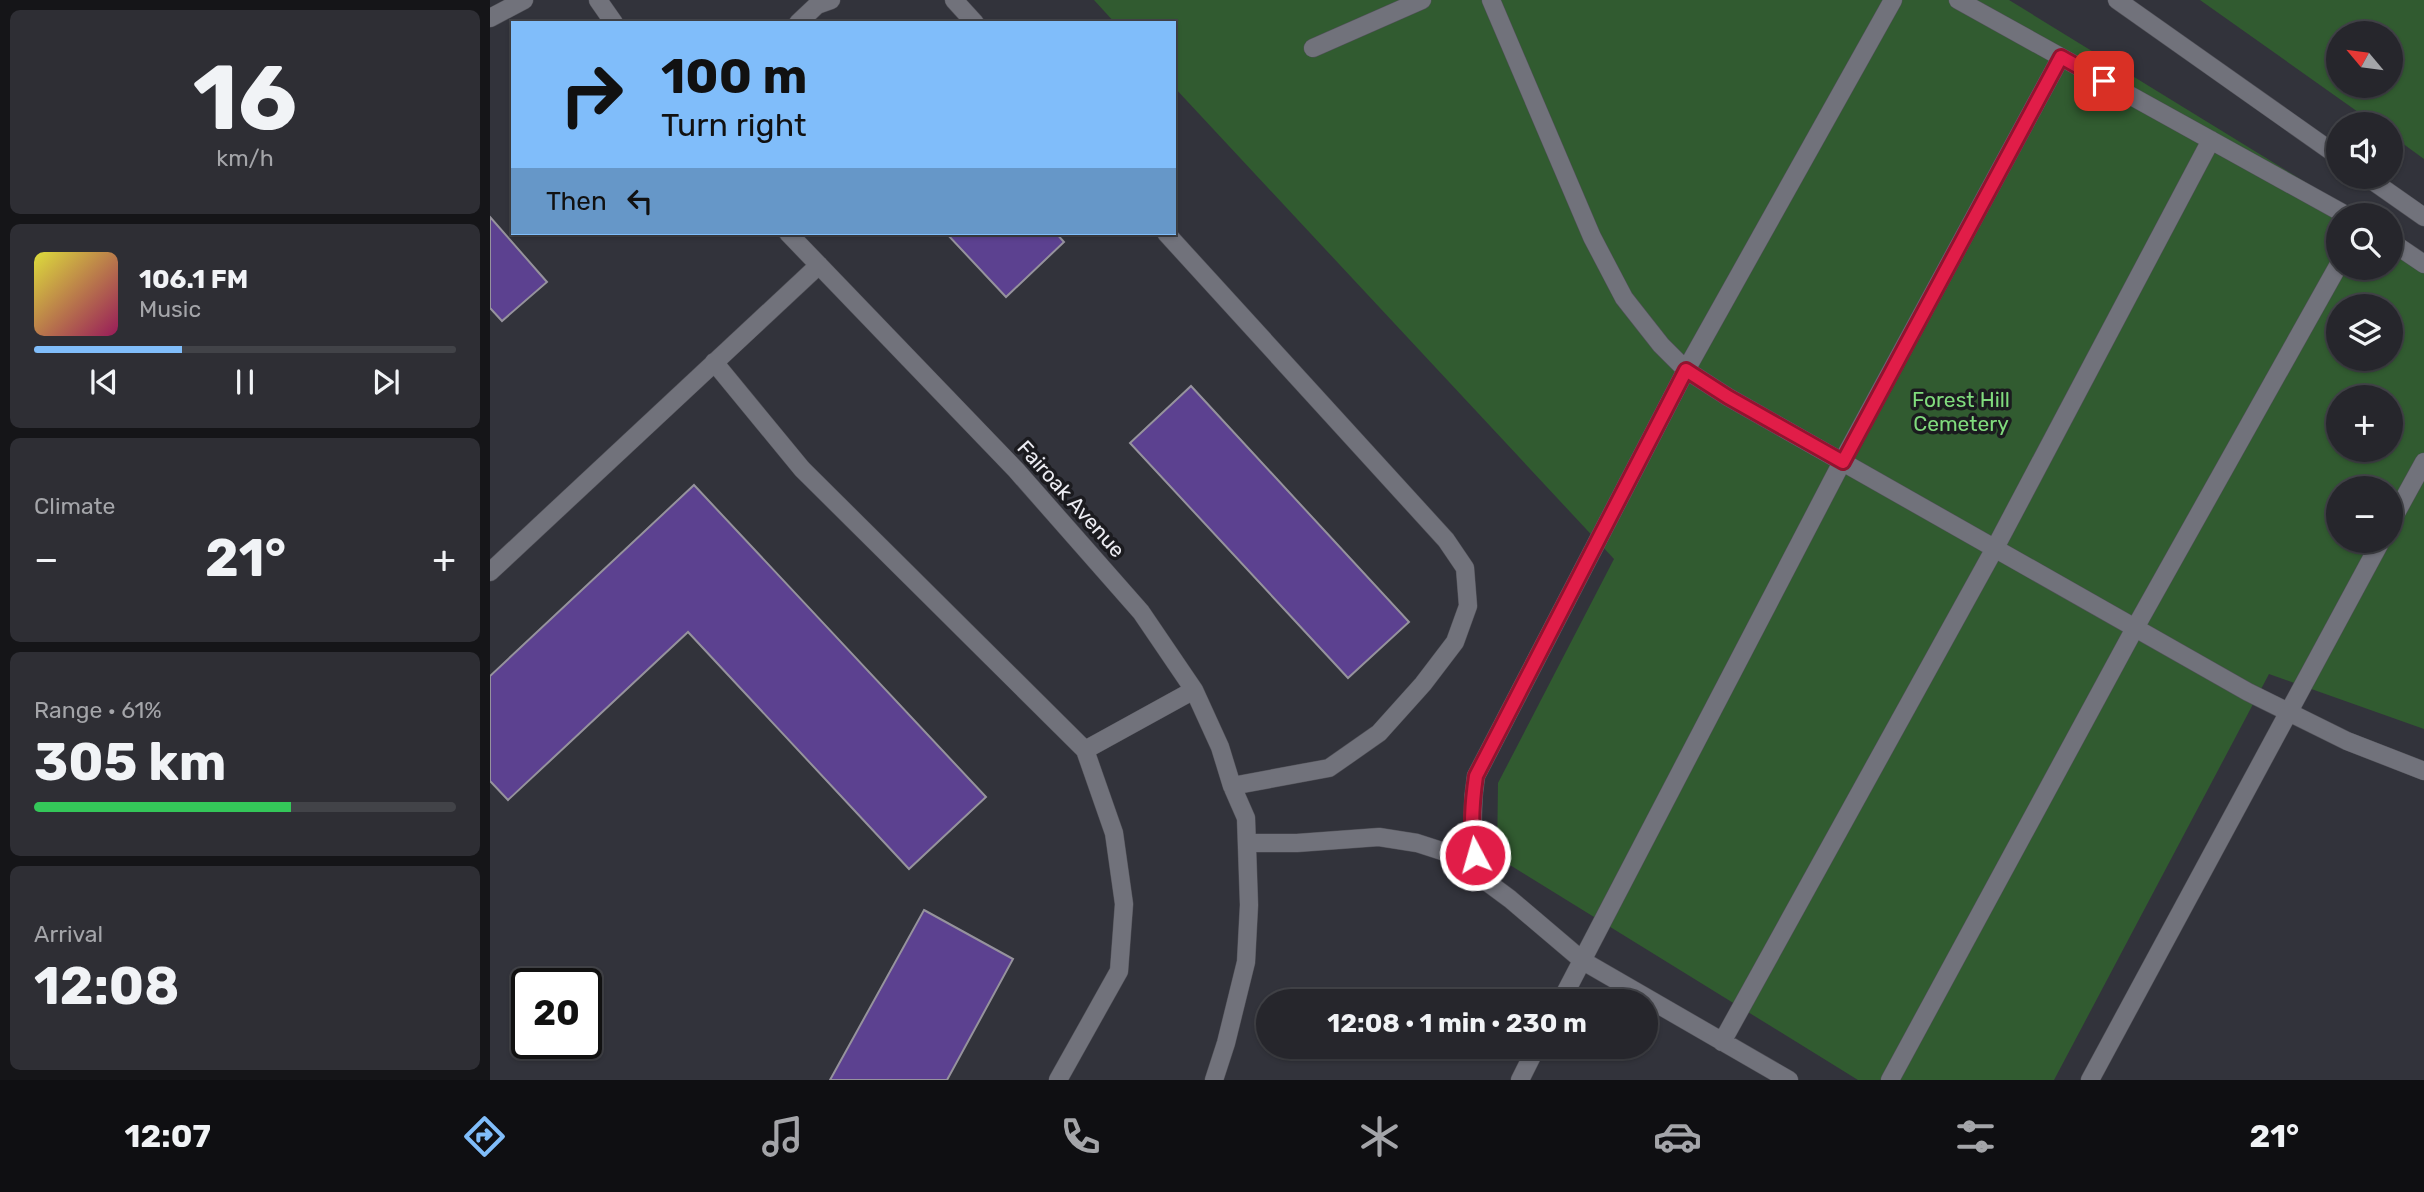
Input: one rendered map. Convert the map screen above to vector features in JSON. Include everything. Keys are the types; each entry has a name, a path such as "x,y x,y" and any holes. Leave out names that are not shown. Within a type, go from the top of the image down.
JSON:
{"street":[{"path":"490,18 524,0"},
{"path":"598,0 613,21"},
{"path":"800,21 817,5 831,0"},
{"path":"954,0 973,21"},
{"path":"1313,48 1422,0"},
{"path":"1491,0 1592,237 1624,299 1661,345 1686,370 1728,397 2248,692 2347,741 2424,771"},
{"path":"1479,877 1472,834 1472,802 1476,776 1686,370 1893,0"},
{"path":"1958,0 2326,203"},
{"path":"2117,0 2326,148"},
{"path":"1568,989 1843,462 2061,57"},
{"path":"1722,1042 1995,548 2211,140"},
{"path":"2385,189 2424,216"},
{"name":"Fairoak Avenue","path":"790,235 1016,470 1140,612 1194,690 1220,747 1232,786 1246,818 1249,905 1246,962 1214,1080"},
{"path":"1168,235 1446,540 1465,568 1468,606 1455,642 1423,684 1379,733 1329,768 1232,786"},
{"path":"2403,250 2424,264"},
{"path":"490,572 819,265"},
{"path":"1890,1080 2135,628 2330,280"},
{"path":"715,362 802,469 1085,750 1114,833 1124,904 1119,971 1058,1080"},
{"path":"2403,503 2422,472"},
{"path":"2090,1080 2374,553"},
{"path":"1085,750 1194,690"},
{"path":"1247,843 1297,843 1379,837 1417,842 1448,853 1510,899 1583,961 1789,1080"},
{"path":"1520,1080 1530,1059"}],"green space":[{"name":"Forest Hill Cemetery","path":"1094,0 2009,0 2339,203 2326,203 2326,280 2403,280 2403,242 2424,255 2424,729 2269,674 2054,1080 1858,1080 1497,857 1498,783 1614,559 1176,89 1176,21 1113,21"},
{"path":"2200,0 2424,0 2424,159 2403,144 2403,112 2358,112 2338,98 2403,98 2403,21 2326,21 2326,89"}],"building":[{"path":"490,217 547,282 502,321 490,308"},
{"path":"948,235 1058,235 1064,242 1006,297"},
{"path":"1191,386 1409,622 1348,678 1130,443"},
{"path":"694,485 986,797 909,869 688,632 508,800 490,781 490,676"},
{"path":"924,910 1013,959 947,1080 830,1080"}],"route":[{"path":"1475,855 1472,802 1476,776 1686,370 1843,462 2061,57 2104,81"}]}
